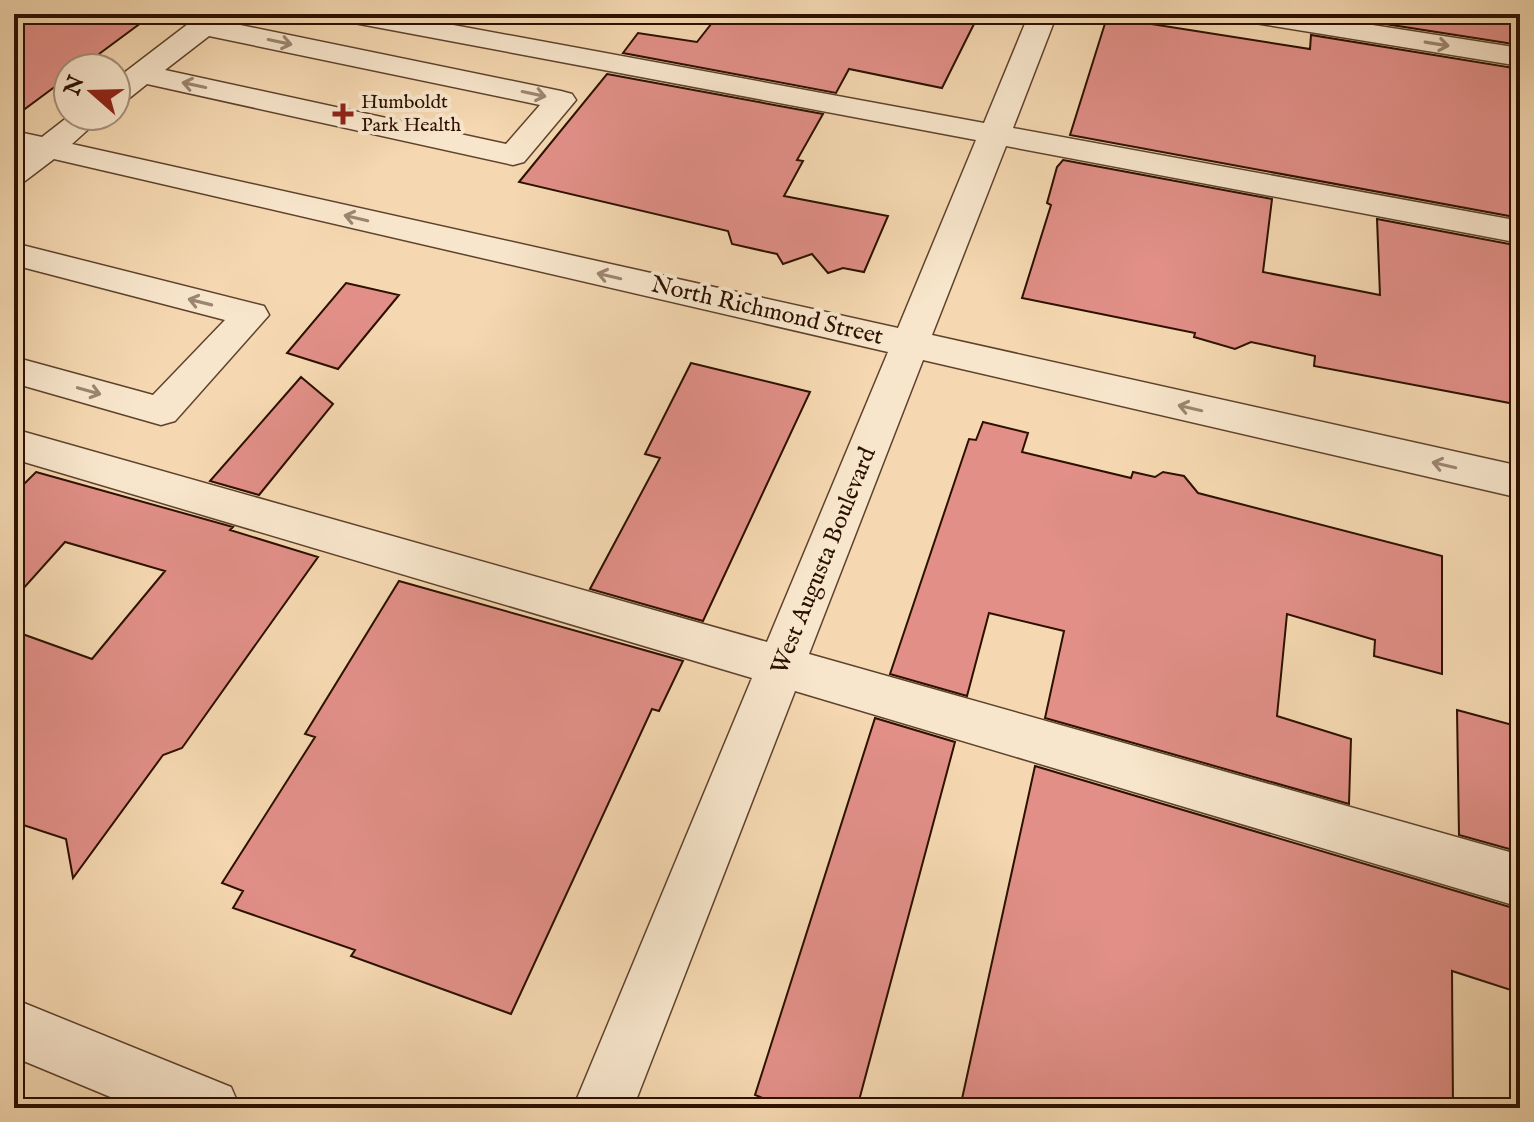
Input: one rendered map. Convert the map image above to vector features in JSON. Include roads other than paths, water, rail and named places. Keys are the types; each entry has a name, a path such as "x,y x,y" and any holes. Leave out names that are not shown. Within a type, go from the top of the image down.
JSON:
{"street":[{"path":"349,14 1520,232"},
{"name":"West Augusta Boulevard","path":"603,1108 997,135 1043,14"},
{"path":"1249,14 1520,57"},
{"path":"132,82 211,20 561,100 513,155 142,74"},
{"path":"14,174 31,144 55,132"},
{"name":"North Richmond Street","path":"31,144 1520,482"},
{"path":"14,254 251,315 161,411 14,370"},
{"path":"14,444 1520,881"},
{"path":"14,1028 210,1108"}],"place":[{"name":"Humboldt Park Health","path":"343,114"}]}
